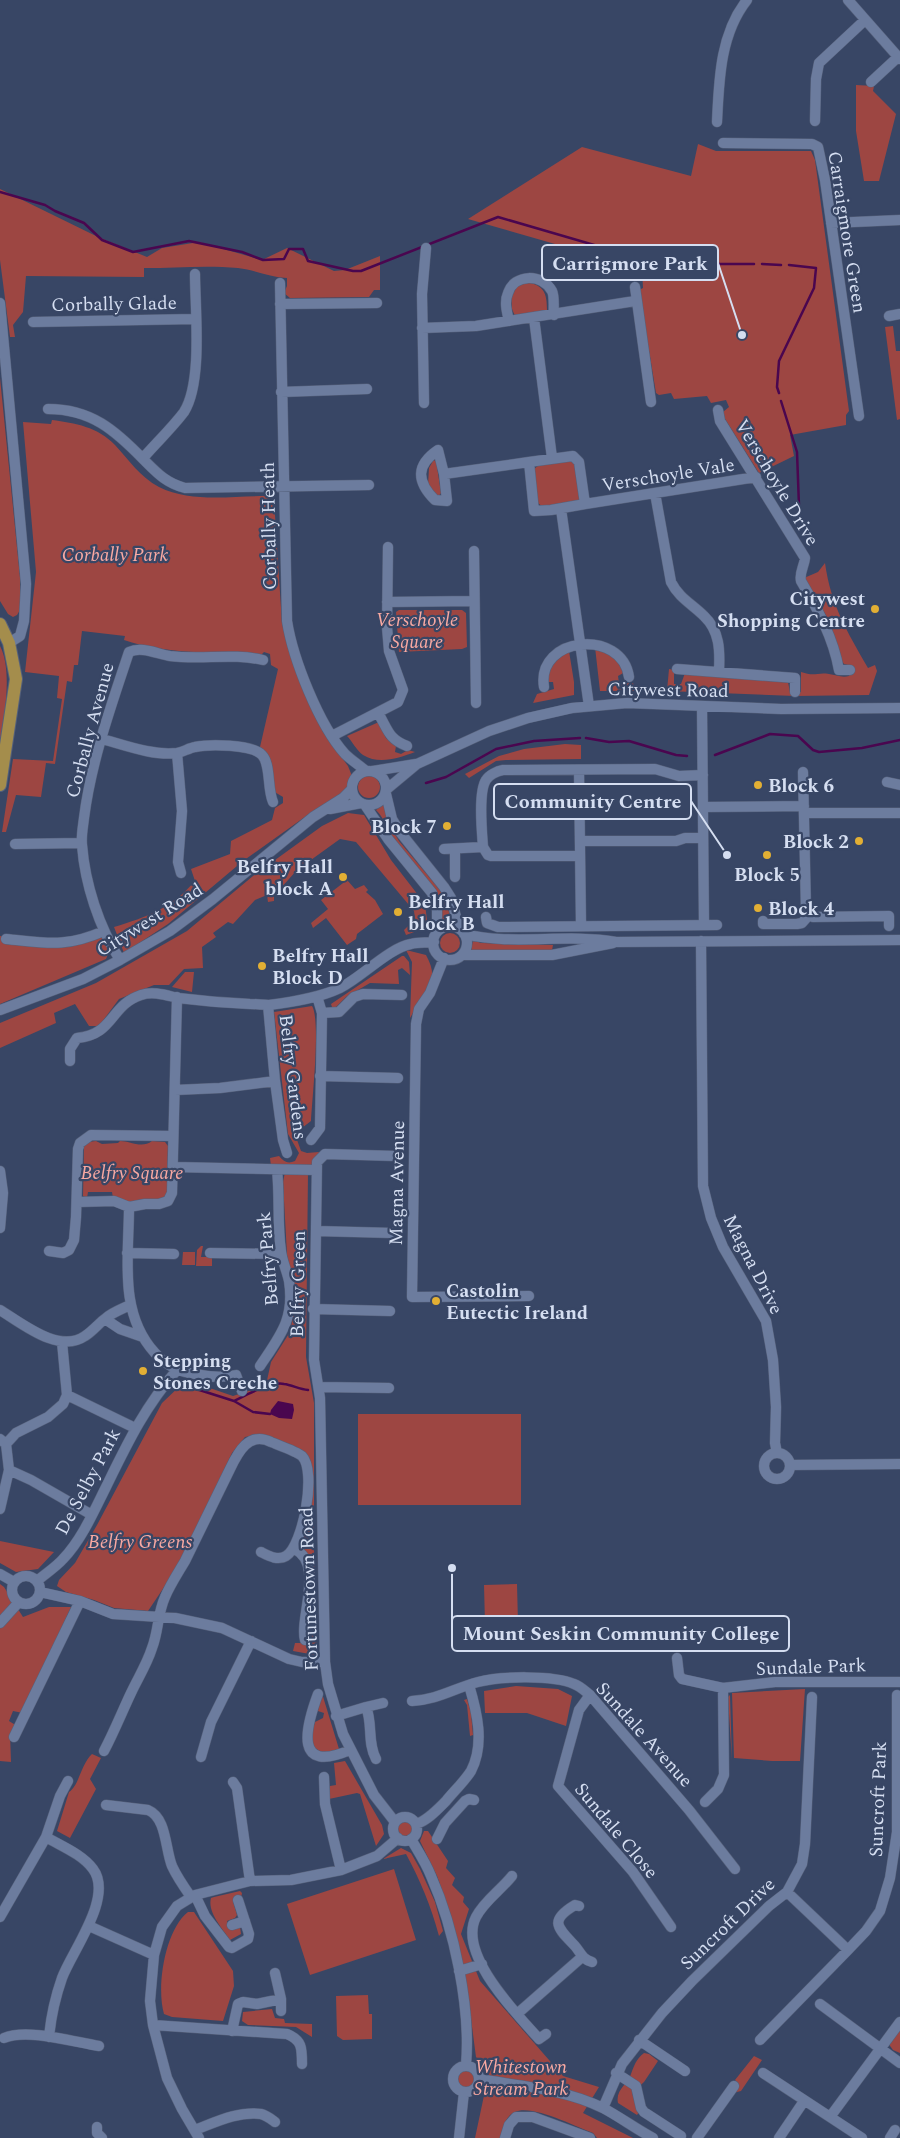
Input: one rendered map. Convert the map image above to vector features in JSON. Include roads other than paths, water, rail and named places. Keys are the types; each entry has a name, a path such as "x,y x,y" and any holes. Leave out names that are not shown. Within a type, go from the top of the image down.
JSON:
{"main road":[{"path":"0,624 9,643 16,679 0,785"}],"street":[{"path":"717,122 725,45 732,24 747,0"},
{"path":"848,0 899,58 871,82"},
{"path":"815,121 816,79 819,63 865,20"},
{"name":"Carraigmore Green","path":"723,142 812,144 818,147 821,154 859,416"},
{"path":"831,223 900,220"},
{"path":"424,403 422,294 426,248"},
{"path":"143,458 184,411 192,393 195,371 195,274"},
{"path":"509,321 506,306 507,295 510,287 518,280 533,278 542,282 552,292 554,315"},
{"name":"Corbally Heath","path":"280,283 287,621 290,638 313,699 332,736 346,755"},
{"path":"634,287 651,402"},
{"path":"422,328 476,326 635,301"},
{"path":"0,303 26,584 24,621 20,637 9,643"},
{"path":"280,304 377,303"},
{"path":"534,318 552,458"},
{"name":"Corbally Glade","path":"33,322 195,319"},
{"path":"281,392 367,389"},
{"path":"48,409 74,411 96,418 172,485 185,488 369,485"},
{"name":"Verschoyle Drive","path":"718,410 720,421 805,558 800,575 801,581 828,629 836,651 839,670 850,670"},
{"path":"438,450 444,474 447,501 435,500 427,493 422,484 420,470 427,457 438,450"},
{"path":"444,474 573,456 579,462 585,504"},
{"name":"Verschoyle Vale","path":"529,462 534,511 561,509 756,477"},
{"path":"656,493 671,582 676,592 705,616 715,631 720,648 719,671"},
{"path":"561,509 589,706"},
{"path":"332,736 398,702 403,690 389,650 387,602 388,547"},
{"path":"474,551 476,703"},
{"path":"387,602 474,601"},
{"path":"544,687 544,669 550,660 563,648 580,645 600,645 616,654 624,662 628,677"},
{"name":"Corbally Avenue","path":"120,960 104,931 90,891 81,844 86,801 102,739 129,652 136,649 172,656 220,656 263,660"},
{"path":"677,669 795,678 795,692"},
{"name":"Citywest Road","path":"369,771 417,764 489,731 551,712 589,706 627,703 813,710 900,708"},
{"path":"702,706 704,925"},
{"path":"378,713 389,735 397,742 407,746"},
{"path":"102,739 154,752 177,753 196,747 210,746 248,747 256,751 266,762 270,794 273,802"},
{"path":"177,753 182,811 178,862 182,873"},
{"path":"346,755 385,780 392,819 452,898 467,947 462,955"},
{"path":"346,755 355,778 352,789 353,795 363,804 388,839 432,893 437,910 436,952 444,958 453,959 462,955 552,955 616,942"},
{"name":"Citywest Road","path":"386,792 417,764"},
{"path":"580,856 488,855 483,847 483,792 486,780 502,770 655,769 679,776 703,775"},
{"path":"579,770 580,926"},
{"path":"355,778 369,771"},
{"path":"803,772 806,911 813,917 889,916 889,926"},
{"path":"887,782 900,785"},
{"name":"Citywest Road","path":"0,1010 65,987 120,960 190,918 300,828 343,798 352,789"},
{"path":"363,804 380,802 386,792"},
{"name":"Citywest Road","path":"324,810 363,804"},
{"path":"704,807 900,812"},
{"path":"580,841 676,841 685,838 703,838"},
{"path":"15,844 81,844"},
{"path":"444,849 483,847"},
{"path":"455,849 455,877"},
{"path":"763,921 763,924 796,924 802,922 809,915"},
{"path":"486,917 488,923 498,926 717,925"},
{"path":"70,1061 70,1049 77,1038 88,1037 101,1032 118,1010 129,1000 142,994 158,993 220,1003 268,1005 317,996 339,988 365,973 399,948 435,937 445,927 509,940 576,939 616,942 900,940"},
{"path":"6,939 52,944 70,943 104,931"},
{"name":"Magna Drive","path":"701,941 703,1186 711,1218 723,1247 766,1321 773,1360 776,1407 775,1443 777,1453"},
{"name":"Magna Avenue","path":"444,958 430,993 419,1009 416,1024 412,1297 529,1296"},
{"path":"322,1013 339,1012 354,997 363,994 402,995"},
{"path":"310,1140 320,1128 322,1013 317,996"},
{"path":"78,1202 114,1201 129,1207 159,1204 168,1201 172,1193 178,997"},
{"name":"Belfry Gardens","path":"268,1005 275,1082 287,1153"},
{"path":"320,1076 398,1078"},
{"path":"175,1090 220,1088 275,1082"},
{"path":"49,1251 63,1253 69,1250 74,1240 78,1202 78,1149 84,1138 91,1135 173,1136"},
{"path":"173,1167 316,1170 317,1162 325,1154 396,1156"},
{"name":"Belfry Park","path":"260,1366 283,1332 288,1319 290,1299 288,1280 281,1254 277,1170"},
{"name":"Belfry Green","path":"316,1170 313,1309 314,1360 320,1398"},
{"path":"0,1171 3,1193 0,1228"},
{"path":"129,1207 127,1253 130,1305 146,1344 160,1359 177,1370 202,1376 225,1378 236,1375 242,1391"},
{"path":"316,1231 393,1233"},
{"path":"127,1253 174,1254"},
{"path":"210,1253 281,1254"},
{"path":"0,1310 45,1336 62,1342 73,1341 85,1336 105,1319 130,1305"},
{"path":"313,1309 390,1311"},
{"path":"105,1319 120,1329 143,1337"},
{"path":"0,1509 9,1470 3,1442 16,1433 48,1417 63,1404 66,1395 62,1342"},
{"path":"135,1428 151,1401 177,1370"},
{"path":"319,1387 389,1388"},
{"name":"De Selby Park","path":"37,1581 63,1559 92,1515 135,1428 66,1395"},
{"name":"Fortunestown Road","path":"320,1398 325,1662 328,1684 336,1716 350,1750 374,1795 395,1822"},
{"path":"104,1752 152,1649 158,1626 157,1616 165,1596 203,1525 237,1454 246,1443 254,1439 267,1440 302,1456 306,1464 308,1476 307,1508 294,1548 285,1557 278,1558 261,1552"},
{"path":"777,1453 787,1458 790,1465 788,1473 780,1478 768,1475 764,1463 769,1456 777,1453"},
{"path":"790,1465 900,1464"},
{"path":"9,1470 31,1480 92,1515"},
{"path":"294,1548 299,1550 304,1558 309,1579 308,1606 303,1633 306,1640"},
{"path":"0,1574 14,1582"},
{"path":"25,1576 37,1581 40,1592 36,1600 32,1603 23,1604 19,1602 13,1595 14,1582 25,1576"},
{"path":"40,1592 80,1601 114,1614 133,1617 157,1616 222,1628 289,1659 302,1662 325,1662"},
{"path":"14,1737 80,1601"},
{"path":"0,1623 19,1602"},
{"path":"201,1757 211,1722 251,1641"},
{"name":"Sundale Park","path":"676,1658 679,1675 682,1679 723,1688 775,1682 900,1682"},
{"name":"Sundale Avenue","path":"412,1701 440,1697 469,1685 496,1679 552,1679 573,1683 590,1695 690,1810 735,1869"},
{"path":"416,1824 434,1812 453,1792 469,1774 476,1757 479,1732 478,1718 469,1685"},
{"path":"704,1802 718,1789 724,1774 723,1688"},
{"path":"318,1694 309,1723 307,1736 309,1748 315,1755 320,1757 350,1750"},
{"name":"Sundale Close","path":"590,1695 579,1710 558,1786 633,1872 671,1926"},
{"name":"Suncroft Park","path":"760,2040 848,1950 880,1911 890,1878 897,1832 897,1695"},
{"name":"Suncroft Drive","path":"603,2108 616,2074 639,2040 692,1981 769,1906 787,1892 802,1864 805,1844 812,1697"},
{"path":"336,1716 383,1703"},
{"path":"366,1707 369,1714 373,1752 376,1759"},
{"path":"324,1777 325,1804 341,1870"},
{"path":"0,1916 46,1837 60,1796 68,1781"},
{"path":"233,1782 237,1788 250,1881"},
{"path":"437,1838 445,1823 469,1801 453,1792"},
{"path":"106,1805 148,1810 154,1813 162,1828 172,1867 205,1916 229,1947 232,1948 248,1939 249,1934 238,1900"},
{"path":"407,1817 416,1824 416,1834 411,1839 404,1841 398,1838 393,1830 395,1822 400,1818 407,1817"},
{"path":"46,1837 82,1858 94,1870 100,1887 89,1926 63,1976 52,2008 49,2037"},
{"path":"275,2122 263,2114 226,2117 197,2134 182,2109 167,2078 153,2025 150,2001 154,1955 162,1928 177,1906 193,1896 250,1881 291,1880 341,1870 377,1856 398,1838"},
{"path":"411,1839 431,1874 444,1908 459,1971 467,2038 466,2065"},
{"path":"512,1876 475,1918 472,1928 473,1940 482,1964 501,1996 539,2039 546,2034"},
{"path":"787,1892 848,1950"},
{"path":"579,1906 575,1905 568,1909 558,1917 557,1923 560,1930 582,1957 592,1962"},
{"path":"232,1925 245,1921"},
{"path":"89,1926 154,1955"},
{"path":"517,2014 582,1957"},
{"path":"459,1971 482,1964"},
{"path":"275,1973 282,2011"},
{"path":"232,2031 238,2004 242,2002 257,2004 281,1999"},
{"path":"820,2004 900,2063"},
{"path":"830,2117 900,2022"},
{"path":"153,2025 287,2034 297,2038 302,2046 302,2064"},
{"path":"4,2038 15,2034 49,2037 99,2046"},
{"path":"639,2040 685,2071"},
{"path":"466,2065 474,2068 479,2079 476,2087 464,2092 454,2084 453,2076 457,2068 466,2065"},
{"path":"763,2073 862,2138"},
{"path":"616,2074 636,2086 641,2108 644,2112 681,2136"},
{"path":"479,2079 541,2089 603,2108 653,2138"},
{"path":"697,2138 734,2086"},
{"path":"459,2138 464,2092"},
{"path":"779,2138 804,2101"},
{"path":"505,2138 510,2125 516,2117 533,2117 590,2138"},
{"path":"97,2127 97,2133 102,2138"}],"waterway":[{"path":"0,192 45,205 84,223 102,240 133,252 189,241 242,252 263,260 284,259 289,249 303,249 308,261 361,271 498,217 656,263 698,264"},
{"path":"707,264 754,264"},
{"path":"762,264 781,265"},
{"path":"779,393 777,387 779,361 814,288 816,268 789,265"},
{"path":"781,401 797,452 799,506"},
{"path":"715,755 770,734 798,736 813,750 819,752 862,748 900,740"},
{"path":"426,783 446,777 496,749 534,741 580,738"},
{"path":"586,738 609,742 629,741 676,755 687,756"},
{"path":"177,1386 190,1387 234,1401 272,1385 284,1384 308,1390"},
{"path":"234,1401 253,1412 270,1414"}],"place":[{"name":"Carrigmore Park","path":"742,335"},
{"name":"Citywest Shopping Centre","path":"875,609"},
{"name":"Block 6","path":"758,785"},
{"name":"Block 7","path":"447,826"},
{"name":"Block 2","path":"859,841"},
{"name":"Community Centre","path":"727,855"},
{"name":"Block 5","path":"767,855"},
{"name":"Belfry Hall block A","path":"343,877"},
{"name":"Block 4","path":"758,908"},
{"name":"Belfry Hall block B","path":"398,912"},
{"name":"Belfry Hall Block D","path":"262,966"},
{"name":"Castolin Eutectic Ireland","path":"436,1301"},
{"name":"Stepping Stones Creche","path":"143,1371"},
{"name":"Mount Seskin Community College","path":"452,1568"}],"park label":[{"name":"Corbally Park","path":"115,554"},
{"name":"Verschoyle Square","path":"417,630"},
{"name":"Belfry Square","path":"132,1172"},
{"name":"Belfry Greens","path":"140,1541"},
{"name":"Whitestown Stream Park","path":"521,2077"}]}
